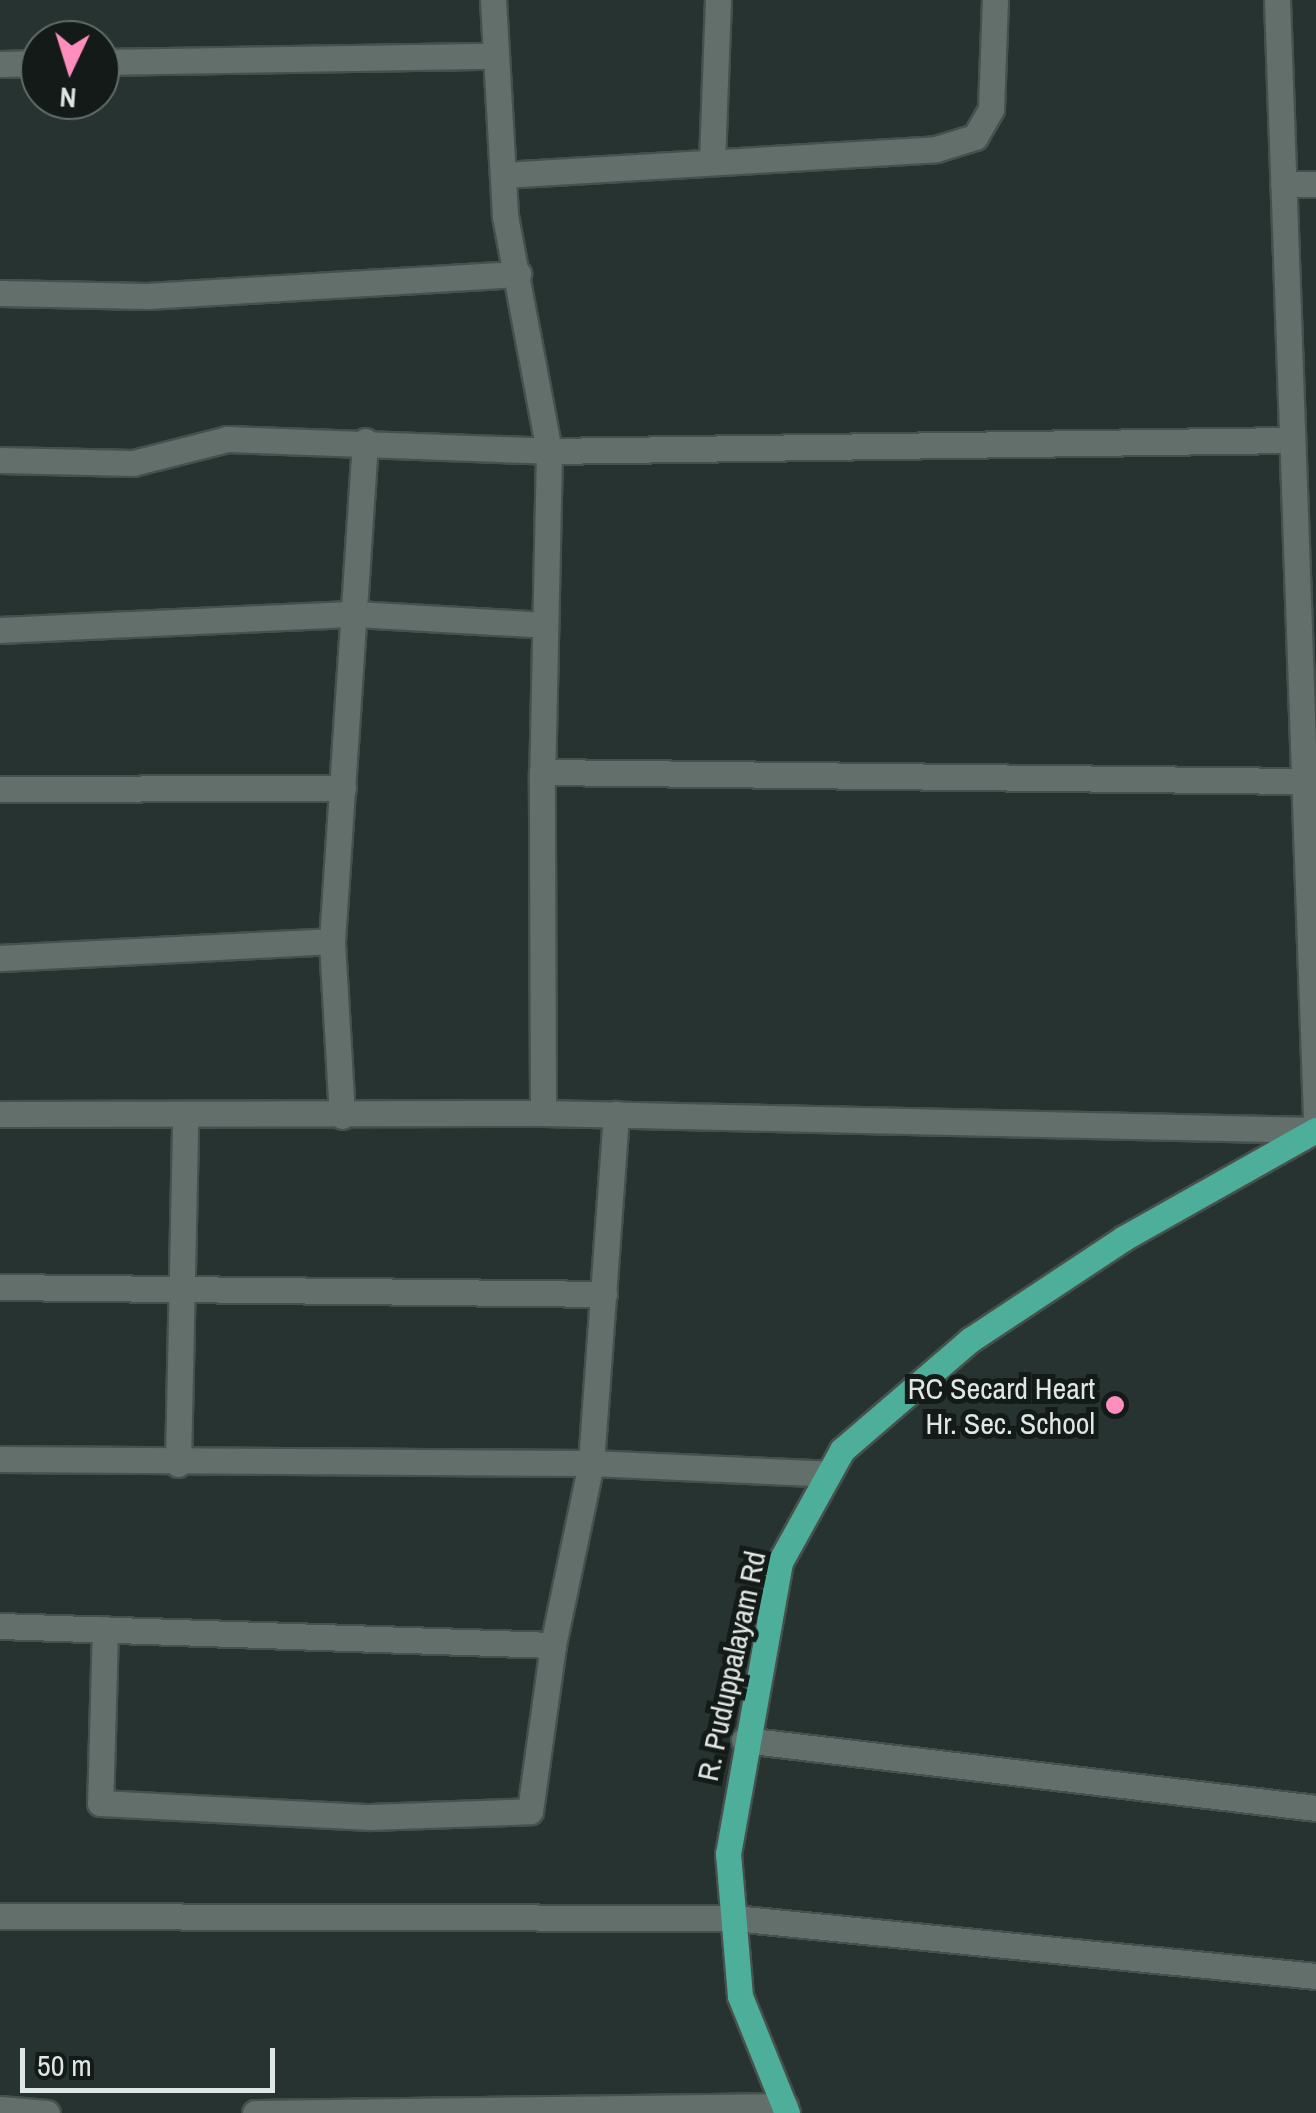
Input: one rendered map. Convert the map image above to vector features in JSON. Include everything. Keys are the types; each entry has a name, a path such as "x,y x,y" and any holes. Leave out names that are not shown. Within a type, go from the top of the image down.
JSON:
{"main road":[{"name":"R. Puduppalayam Rd","path":"786,2110 740,1996 728,1854 744,1740 780,1562 842,1450 970,1340 1124,1238 1316,1130"}],"street":[{"path":"493,0 502,175 550,451 542,772 543,1113"},
{"path":"712,162 718,0"},
{"path":"502,175 936,149 975,138 990,109 995,0"},
{"path":"1276,0 1292,440 1307,616 1304,781 1316,1116"},
{"path":"120,62 494,56"},
{"path":"1283,184 1316,184"},
{"path":"0,293 148,296 518,274"},
{"path":"0,460 133,463 227,439 365,441 550,451 1292,440"},
{"path":"342,1116 332,941 365,441"},
{"path":"0,630 356,614 545,625"},
{"path":"542,772 1304,781"},
{"path":"0,789 343,788"},
{"path":"0,958 332,941"},
{"path":"0,1114 186,1118 543,1113 1316,1130"},
{"path":"105,1628 100,1804 370,1816 530,1811 552,1645 592,1463 616,1114"},
{"path":"178,1464 179,1286 186,1118"},
{"path":"0,1287 179,1286 604,1294"},
{"path":"0,1459 178,1464 592,1463 829,1474"},
{"path":"0,1626 552,1645"},
{"path":"744,1740 1316,1808"},
{"path":"0,1916 734,1918 1316,1976"},
{"path":"0,2109 48,2113"},
{"path":"255,2113 786,2110"}],"place":[{"name":"RC Secard Heart Hr. Sec. School","path":"1115,1405"}]}
